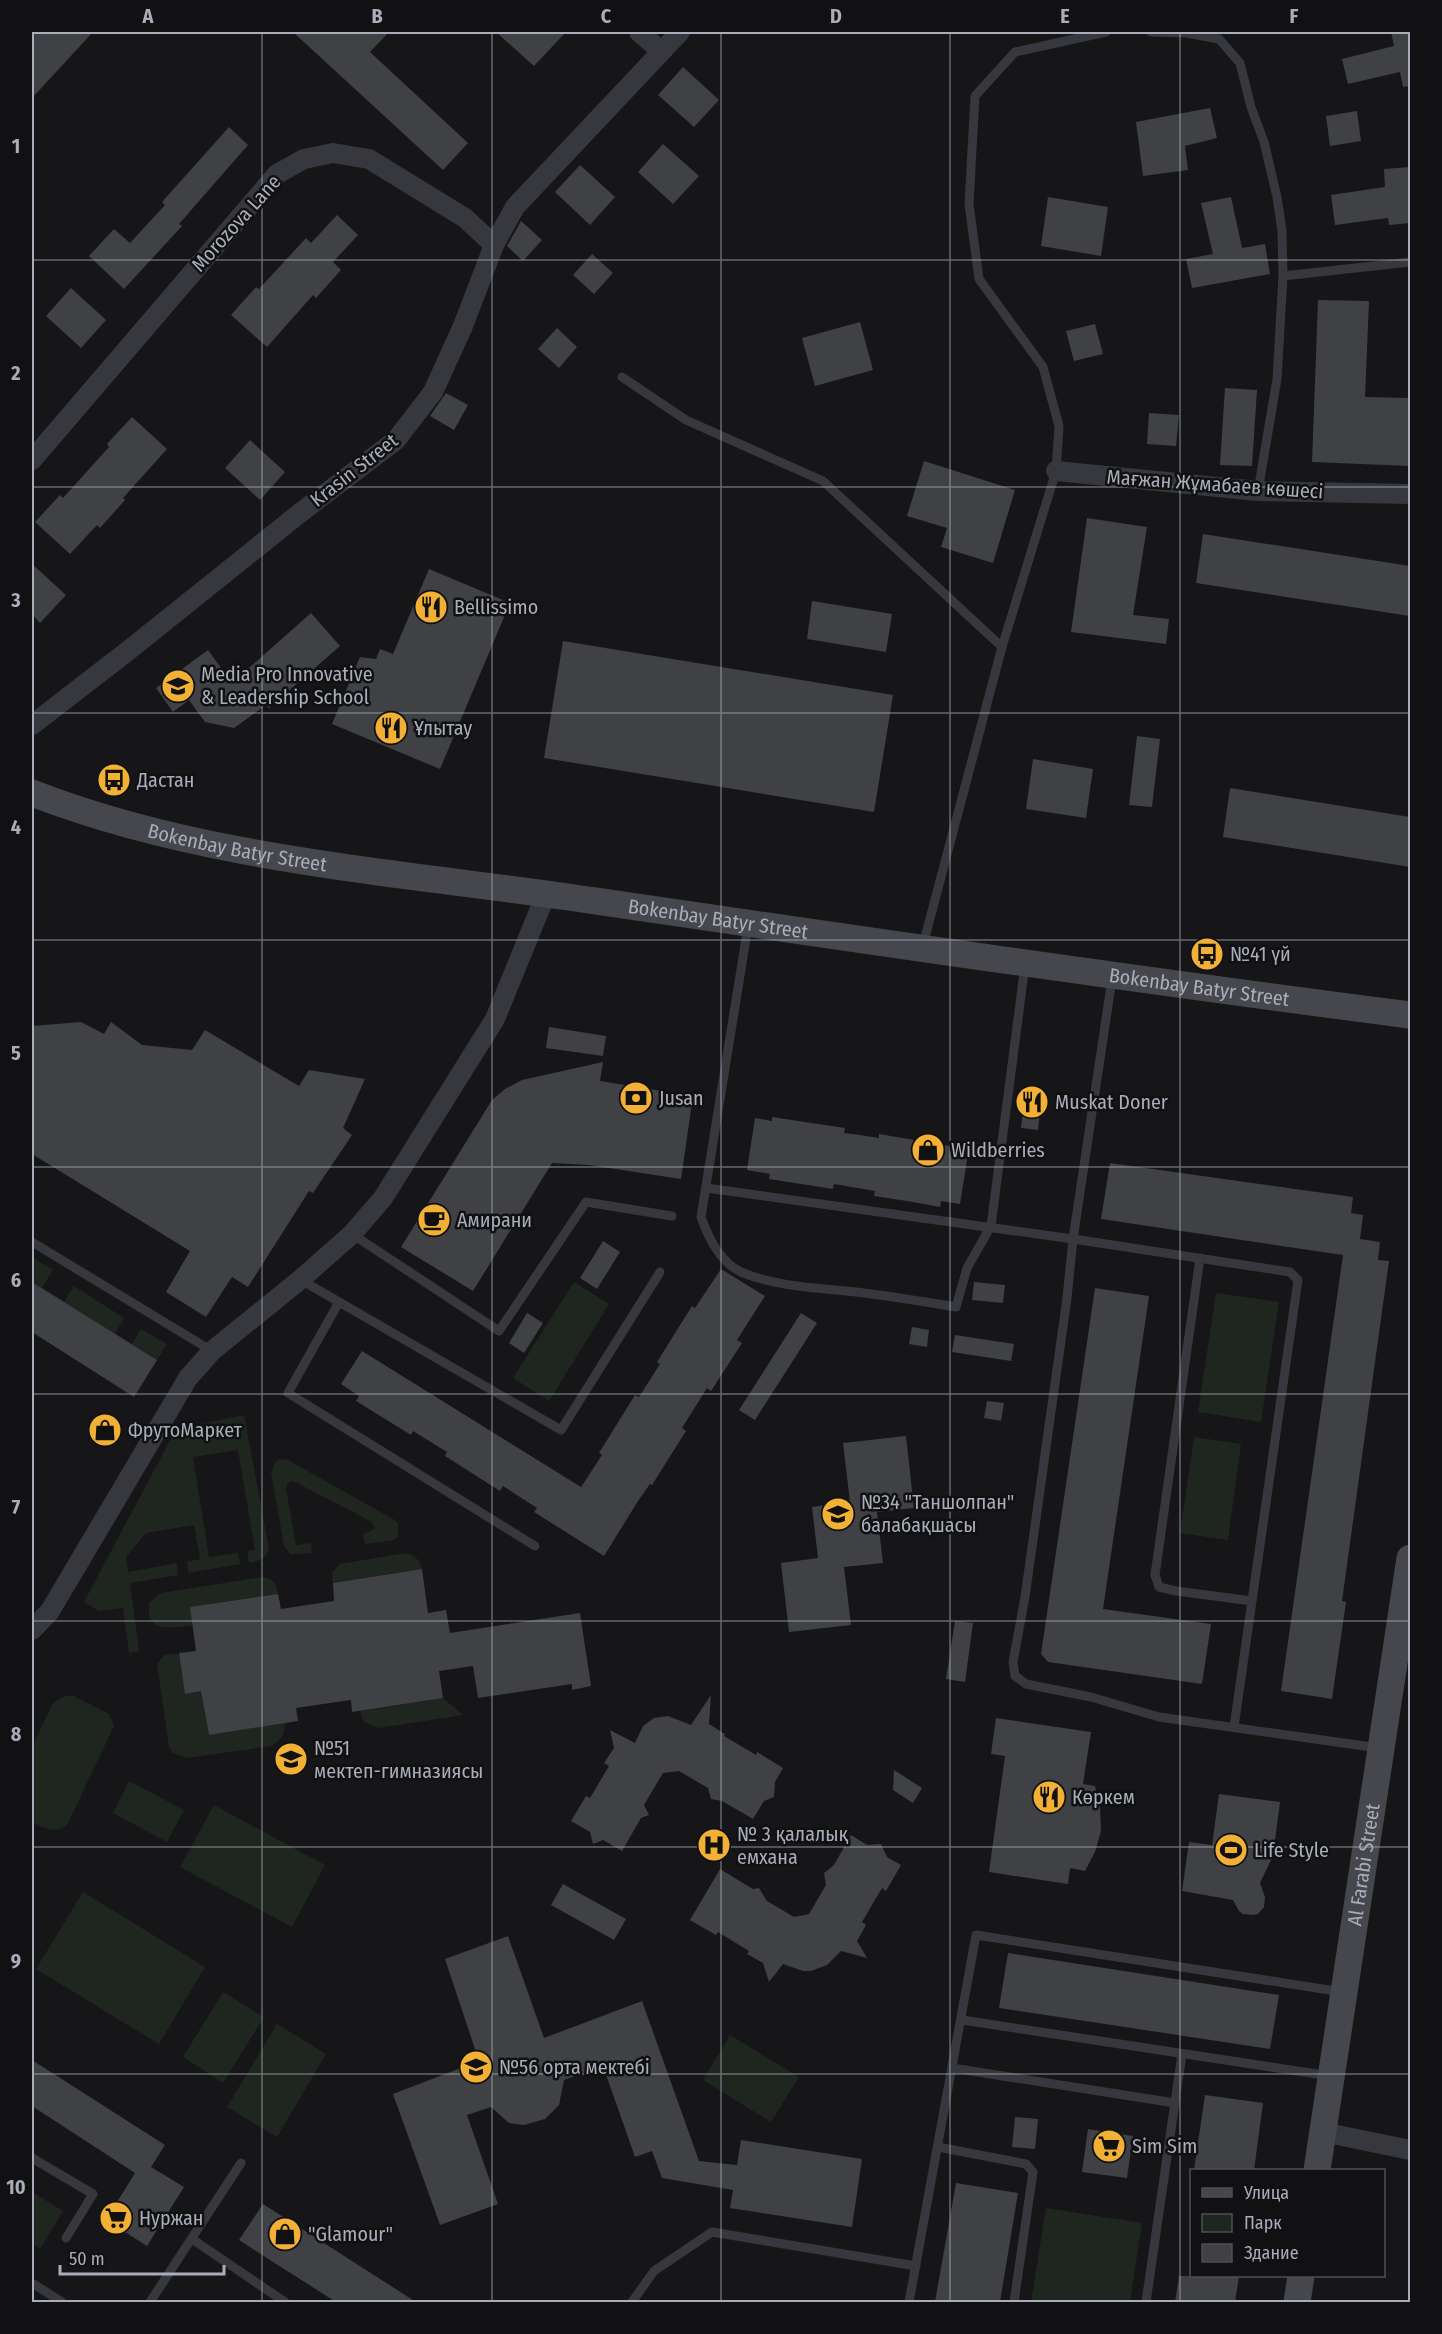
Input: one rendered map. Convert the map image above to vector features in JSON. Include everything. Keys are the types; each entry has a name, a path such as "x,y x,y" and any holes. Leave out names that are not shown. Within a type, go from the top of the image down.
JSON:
{"main road":[{"name":"Bokenbay Batyr Street","path":"32,793 98,816 195,842 344,866 1025,964 1410,1015"},
{"name":"Al Farabi Street","path":"1317,2169 1410,1558"},
{"path":"1297,2302 1301,2277"}],"street":[{"path":"639,32 661,51"},
{"name":"Krasin Street","path":"32,725 396,440 433,392 463,326 494,246 515,207 680,32"},
{"name":"Morozova Lane","path":"32,460 277,174 304,159 333,153 369,159 465,219 494,246"},
{"name":"Мағжан Жұмабаев көшесі","path":"1056,471 1258,491 1410,494"},
{"path":"32,1630 50,1611 188,1378 212,1351 301,1280 352,1234 383,1198 495,1019 546,894"},
{"path":"1323,2132 1410,2150"}],"lane":[{"path":"922,949 1002,647 1056,471 1059,426 1043,367 979,279 969,204 975,96 1015,52 1106,32"},
{"path":"1151,32 1186,33 1219,39 1240,63 1251,107 1264,142 1282,231 1283,276 1277,379 1258,491"},
{"path":"1283,276 1410,262"},
{"path":"622,377 686,420 823,481 1002,647"},
{"path":"749,924 701,1217 708,1236 719,1252 740,1271 789,1285 956,1306 967,1268 991,1226 1025,964"},
{"path":"1112,976 1073,1239 1067,1298 1030,1563 1013,1662 1015,1676 1026,1684 1091,1697 1159,1717 1382,1748"},
{"path":"705,1188 991,1226 1200,1257 1290,1272 1298,1280 1234,1727"},
{"path":"352,1234 499,1331 586,1202 672,1216"},
{"path":"32,1242 212,1351"},
{"path":"1200,1257 1155,1575 1159,1587 1252,1601"},
{"path":"301,1280 561,1430 660,1272"},
{"path":"339,1302 288,1393 535,1546"},
{"path":"909,2302 976,1935 1344,1993"},
{"path":"962,2020 1331,2076"},
{"path":"1146,2302 1182,2054"},
{"path":"952,2068 1175,2103"},
{"path":"938,2147 1026,2164 1033,2172 1014,2302"},
{"path":"32,2158 93,2194 66,2238"},
{"path":"150,2302 241,2163"},
{"path":"632,2302 654,2271 712,2232 916,2266"},
{"path":"192,2239 285,2302"},
{"path":"32,2283 62,2302"}],"green space":[{"path":"32,1257 53,1270 42,1288 32,1281"},
{"path":"574,1282 609,1304 549,1401 513,1378"},
{"path":"74,1286 124,1318 115,1334 64,1302"},
{"path":"1216,1293 1279,1302 1261,1422 1198,1412"},
{"path":"141,1329 167,1344 157,1360 132,1344"},
{"path":"244,1415 269,1549 266,1556 249,1563 247,1551 255,1550 238,1450 193,1457 209,1557 238,1553 240,1564 188,1573 187,1562 200,1559 194,1525 146,1533 126,1557 128,1572 177,1563 178,1575 130,1583 139,1651 129,1653 123,1608 99,1611 84,1602 176,1429"},
{"path":"1194,1437 1241,1444 1228,1540 1180,1533"},
{"path":"288,1460 393,1519 398,1523 398,1536 394,1540 365,1544 363,1534 375,1529 372,1522 293,1481 288,1483 286,1488 296,1545 311,1543 312,1553 290,1554 284,1546 271,1472 276,1461"},
{"path":"406,1553 417,1558 422,1569 333,1583 332,1573 340,1564"},
{"path":"262,1577 274,1582 278,1594 190,1607 193,1625 169,1628 162,1627 151,1620 149,1603 161,1593"},
{"path":"179,1654 185,1694 207,1690 204,1709 209,1735 285,1723 280,1740 271,1746 187,1758 173,1753 169,1747 157,1664 164,1655"},
{"path":"65,1696 73,1696 109,1714 114,1726 67,1825 54,1830 32,1822 32,1747 53,1703"},
{"path":"443,1698 463,1715 379,1728 363,1721 360,1711"},
{"path":"129,1781 184,1810 167,1842 113,1813"},
{"path":"214,1805 325,1865 292,1927 180,1867"},
{"path":"83,1892 205,1967 159,2044 36,1969"},
{"path":"223,1992 264,2017 223,2083 183,2057"},
{"path":"277,2024 326,2054 277,2137 227,2107"},
{"path":"730,2035 799,2077 771,2122 703,2080"},
{"path":"32,2192 63,2211 40,2249 32,2243"},
{"path":"1046,2208 1142,2223 1130,2302 1031,2302"}],"building":[{"path":"32,32 93,32 32,98"},
{"path":"293,32 389,32 370,52 468,143 443,170"},
{"path":"496,32 566,32 534,66"},
{"path":"1391,32 1410,32 1410,86 1403,87 1400,72 1348,84 1342,59 1394,46"},
{"path":"683,67 719,100 694,127 658,95"},
{"path":"1210,108 1217,138 1185,146 1188,170 1143,176 1136,122"},
{"path":"1357,111 1361,141 1330,146 1326,116"},
{"path":"229,127 248,145 179,224 182,226 124,289 89,256 114,229 130,243 165,205 162,202"},
{"path":"663,144 699,176 673,204 638,172"},
{"path":"580,165 615,197 590,225 555,192"},
{"path":"1410,167 1410,223 1389,225 1388,218 1335,225 1331,195 1385,187 1384,169"},
{"path":"1048,197 1108,207 1101,256 1041,246"},
{"path":"1231,197 1242,248 1265,244 1270,274 1192,288 1186,259 1213,254 1201,203"},
{"path":"337,215 358,235 333,262 341,270 316,298 313,295 267,347 231,315 256,287 259,289 306,238 311,243"},
{"path":"521,221 542,240 523,261 507,246"},
{"path":"592,254 613,273 594,294 573,275"},
{"path":"71,288 106,320 81,348 46,316"},
{"path":"1318,300 1369,301 1365,397 1410,398 1410,466 1312,462"},
{"path":"860,322 873,370 815,386 802,338"},
{"path":"1095,324 1103,354 1074,361 1066,331"},
{"path":"557,328 577,347 559,368 538,349"},
{"path":"1225,388 1257,390 1252,466 1220,465"},
{"path":"446,393 468,405 454,430 430,416"},
{"path":"1149,413 1179,415 1176,446 1147,444"},
{"path":"132,417 167,449 123,498 125,500 100,528 97,525 70,554 35,522 60,495 63,498 109,447 107,444"},
{"path":"250,440 285,472 260,500 225,468"},
{"path":"924,461 1015,490 993,563 941,547 947,528 907,516"},
{"path":"1087,518 1147,527 1133,615 1169,619 1166,644 1071,632"},
{"path":"1203,534 1410,566 1410,616 1196,583"},
{"path":"32,564 66,595 40,623 32,614"},
{"path":"429,569 510,603 440,769 332,724 360,657 376,659 380,649 393,654"},
{"path":"812,601 892,614 886,652 807,639"},
{"path":"311,613 340,646 269,708 266,705 234,728 205,722 189,700 173,712 156,688 208,650 232,683"},
{"path":"563,641 893,695 874,812 544,758"},
{"path":"1137,736 1160,739 1152,807 1129,805"},
{"path":"1033,759 1093,769 1086,818 1026,809"},
{"path":"1230,788 1410,817 1410,867 1223,837"},
{"path":"81,1022 104,1034 111,1022 142,1045 192,1050 205,1030 299,1086 309,1070 365,1079 343,1128 352,1135 313,1193 309,1191 248,1287 232,1277 206,1317 166,1292 190,1251 32,1154 32,1026"},
{"path":"549,1027 606,1036 603,1056 546,1048"},
{"path":"603,1062 600,1081 693,1096 681,1179 589,1165 552,1163 473,1291 401,1247 492,1100 505,1089 522,1080"},
{"name":"Muskat Doner","path":"1025,1091 1042,1093 1038,1130 1021,1128"},
{"path":"772,1117 845,1128 844,1133 879,1138 879,1134 950,1146 949,1151 968,1154 960,1204 941,1201 940,1207 874,1196 875,1191 834,1184 833,1189 769,1179 770,1174 747,1170 755,1118 772,1121"},
{"path":"1110,1163 1353,1197 1351,1213 1363,1215 1360,1239 1380,1242 1378,1260 1389,1261 1342,1601 1346,1602 1332,1699 1281,1691 1343,1255 1101,1219"},
{"path":"603,1241 620,1252 597,1289 580,1278"},
{"path":"721,1269 765,1296 737,1340 742,1343 711,1391 707,1388 682,1428 686,1431 604,1556 534,1512 537,1508 503,1486 500,1491 445,1456 447,1452 413,1431 411,1435 356,1401 359,1396 341,1384 362,1351 581,1487 602,1455 599,1453 635,1395 639,1397 660,1364 657,1362 692,1306 695,1308"},
{"path":"32,1282 157,1360 134,1397 32,1332"},
{"path":"974,1282 1005,1285 1003,1303 972,1300"},
{"path":"1095,1288 1149,1296 1103,1609 1211,1624 1202,1684 1048,1662 1041,1654"},
{"path":"527,1313 543,1323 524,1353 509,1343"},
{"path":"801,1313 817,1323 755,1420 739,1410"},
{"path":"912,1327 929,1330 927,1347 909,1344"},
{"path":"955,1335 1014,1344 1011,1361 952,1352"},
{"path":"987,1401 1004,1403 1001,1421 984,1418"},
{"path":"906,1436 914,1508 877,1512 883,1563 844,1567 851,1625 789,1632 781,1563 818,1558 812,1507 850,1502 843,1443"},
{"path":"422,1569 428,1613 446,1610 450,1633 580,1613 591,1686 572,1690 572,1684 478,1698 473,1666 439,1671 443,1698 352,1712 351,1700 296,1708 298,1721 209,1735 201,1691 185,1694 179,1653 196,1651 190,1607 278,1594 281,1609 334,1601 333,1583"},
{"path":"955,1621 973,1623 965,1682 946,1679"},
{"path":"711,1695 709,1724 725,1734 724,1736 783,1768 775,1782 774,1797 764,1801 753,1819 722,1801 711,1799 708,1788 679,1771 663,1773 644,1805 649,1815 641,1818 622,1851 603,1840 593,1844 590,1832 571,1821 586,1796 590,1798 609,1766 604,1763 614,1748 610,1730 635,1743 643,1726 654,1718 668,1716 691,1725"},
{"name":"Көркем","path":"996,1718 1091,1732 1083,1784 1095,1786 1100,1808 1101,1831 1095,1852 1085,1871 1070,1868 1068,1884 989,1872 1005,1756 991,1754"},
{"path":"894,1770 922,1788 913,1803 893,1790"},
{"name":"Life Style","path":"1219,1794 1280,1802 1273,1856 1260,1883 1265,1897 1264,1907 1258,1914 1243,1914 1233,1900 1182,1891 1189,1842 1212,1845"},
{"path":"851,1835 867,1845 881,1844 887,1857 901,1865 886,1891 882,1888 862,1922 866,1925 857,1941 867,1958 841,1951 827,1965 811,1971 803,1971 783,1964 769,1982 763,1963 747,1954 749,1951 718,1932 716,1935 690,1920 720,1869 753,1889 759,1888 767,1901 794,1917 809,1914 826,1885 824,1873 834,1865"},
{"path":"563,1884 626,1919 614,1940 551,1905"},
{"path":"508,1936 544,2038 642,2001 699,2161 737,2165 741,2140 862,2159 852,2227 730,2208 733,2190 662,2178 652,2151 635,2157 603,2066 564,2080 559,2105 545,2119 524,2125 509,2123 491,2107 467,2115 498,2204 440,2225 393,2094 479,2061 445,1959"},
{"path":"1008,1953 1279,1995 1270,2049 999,2008"},
{"path":"32,2060 165,2145 151,2167 184,2187 147,2246 106,2220 135,2173 32,2106"},
{"path":"1205,2095 1263,2103 1254,2169 1194,2169"},
{"path":"1015,2117 1038,2119 1035,2149 1012,2147"},
{"path":"1088,2129 1133,2136 1127,2178 1082,2172"},
{"path":"956,2183 1018,2193 1000,2302 935,2302"},
{"path":"263,2204 416,2302 336,2302 281,2267 239,2240"},
{"path":"1179,2276 1239,2277 1235,2302 1175,2302"}],"place":[{"name":"Bellissimo","path":"431,607"},
{"name":"Media Pro Innovative & Leadership School","path":"178,686"},
{"name":"Ұлытау","path":"391,728"},
{"name":"Дастан","path":"114,780"},
{"name":"№41 үй","path":"1207,954"},
{"name":"Jusan","path":"636,1098"},
{"name":"Muskat Doner","path":"1032,1102"},
{"name":"Wildberries","path":"928,1150"},
{"name":"Амирани","path":"434,1220"},
{"name":"ФрутоМаркет","path":"105,1430"},
{"name":"№34 \"Таншолпан\" балабақшасы","path":"838,1514"},
{"name":"№51 мектеп-гимназиясы","path":"291,1759"},
{"name":"Көркем","path":"1049,1797"},
{"name":"№ 3 қалалық емхана","path":"714,1845"},
{"name":"Life Style","path":"1231,1850"},
{"name":"№56 орта мектебі","path":"476,2067"},
{"name":"Sim Sim","path":"1109,2146"},
{"name":"Нуржан","path":"116,2218"},
{"name":"\"Glamour\"","path":"285,2234"}]}
